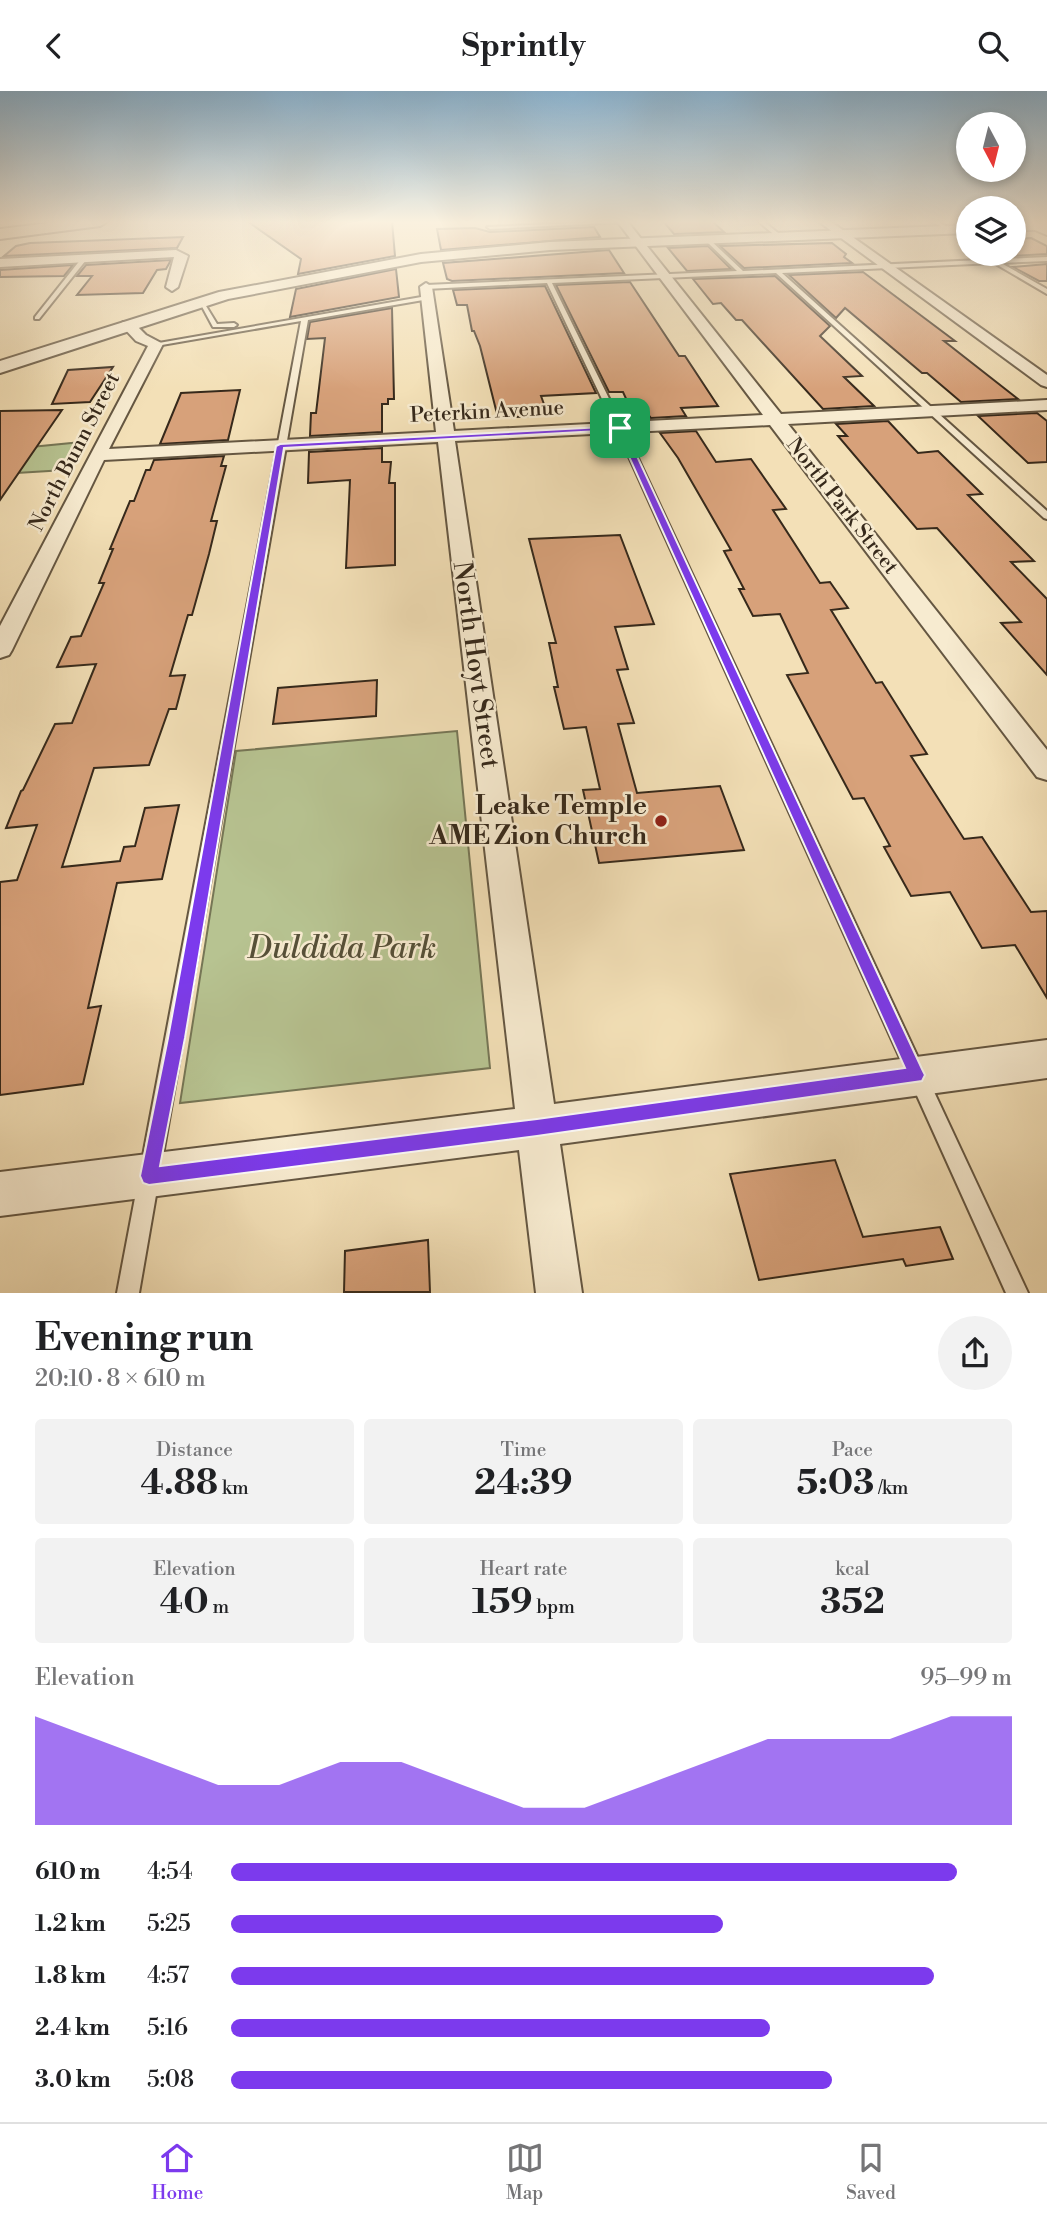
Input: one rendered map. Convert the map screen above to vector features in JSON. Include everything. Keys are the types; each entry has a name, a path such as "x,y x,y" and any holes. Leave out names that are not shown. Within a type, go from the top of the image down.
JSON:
{"street":[{"path":"172,287 176,277"},
{"name":"North Park Street","path":"665,277 1047,771"},
{"path":"902,277 1047,383"},
{"path":"0,367 201,302 259,287 424,278"},
{"name":"North Hoyt Street","path":"424,278 559,1293"},
{"path":"128,325 141,338 156,344"},
{"name":"North Bunn Street","path":"0,650 97,455 156,344"},
{"name":"Peterkin Avenue","path":"97,455 1047,405"},
{"path":"0,1194 537,1128 1047,1059"}],"lane":[{"path":"37,318 69,277"},
{"path":"156,344 305,318 424,278 548,282 610,277"},
{"path":"784,277 1047,516"},
{"path":"1022,277 1047,292"},
{"path":"548,282 620,428 1017,1293"},
{"path":"201,302 215,325 238,324 242,330"},
{"path":"128,1293 177,1038 280,446 305,318"}],"green space":[{"path":"82,442 65,470 0,474 0,450"},
{"name":"Duldida Park","path":"457,731 490,1068 180,1103 236,751"}],"building":[{"path":"91,277 153,277 143,293 77,295"},
{"path":"356,277 397,277 399,297 290,317 296,289"},
{"path":"447,277 536,277 452,281"},
{"path":"776,277 830,326 820,336 862,376 844,377 874,406 823,409 742,320 736,320 721,303 713,304 693,279"},
{"path":"791,277 870,277 955,341 944,341 1018,399 961,402 845,308 836,318"},
{"path":"1032,277 1047,277 1047,281 1039,281"},
{"path":"630,282 679,356 685,356 718,406 681,408 686,416 651,418 647,413 633,414 623,392 609,392 556,285"},
{"path":"545,286 596,393 541,396 548,415 498,418 467,305 457,305 453,290"},
{"path":"392,308 394,399 388,399 388,404 382,404 382,432 310,436 311,413 316,413 325,338 307,339 310,322"},
{"path":"113,367 90,402 52,404 68,370"},
{"path":"240,390 228,440 160,444 181,393"},
{"path":"62,410 0,500 0,411"},
{"path":"1037,413 1047,421 1047,462 1028,463 978,416"},
{"path":"888,421 918,453 938,451 982,494 968,495 1034,561 1011,562 1047,599 1047,675 1001,623 1021,622 937,528 917,529 838,436 847,436 836,424"},
{"path":"696,431 716,462 751,459 786,509 773,510 820,583 830,582 848,608 831,610 876,683 882,682 927,754 911,756 964,839 982,837 1031,912 1047,911 1047,998 1015,945 982,948 950,892 911,896 884,847 890,846 864,798 853,799 787,675 808,673 780,614 753,616 739,589 744,589 724,551 731,550 678,458 660,433"},
{"path":"382,448 382,462 391,462 389,483 395,483 395,565 346,568 350,480 308,483 309,452"},
{"path":"224,456 221,466 226,466 211,521 217,521 209,554 192,615 188,615 170,676 185,675 176,709 169,709 149,765 94,768 62,867 120,861 124,847 135,846 145,808 179,805 162,879 117,883 88,1008 101,1006 83,1084 0,1095 0,882 17,880 37,825 6,828 21,791 55,724 72,723 96,664 57,667 71,637 81,636 104,583 99,583 113,549 110,549 146,470 150,470 154,460"},
{"path":"620,535 654,624 615,627 628,669 617,670 634,723 618,724 637,793 720,786 744,850 599,863 583,790 600,789 586,727 564,729 554,687 558,687 549,643 556,643 529,539"},
{"path":"377,680 376,716 273,724 278,688"},
{"path":"835,1160 863,1237 940,1227 953,1259 906,1266 903,1259 759,1280 730,1174"},
{"path":"428,1240 430,1292 344,1292 345,1251"}],"place":[{"name":"Leake Temple AME Zion Church","path":"661,821"}],"route":[{"path":"620,428 916,1075 537,1128 149,1176 177,1038 280,446 620,428"}]}
